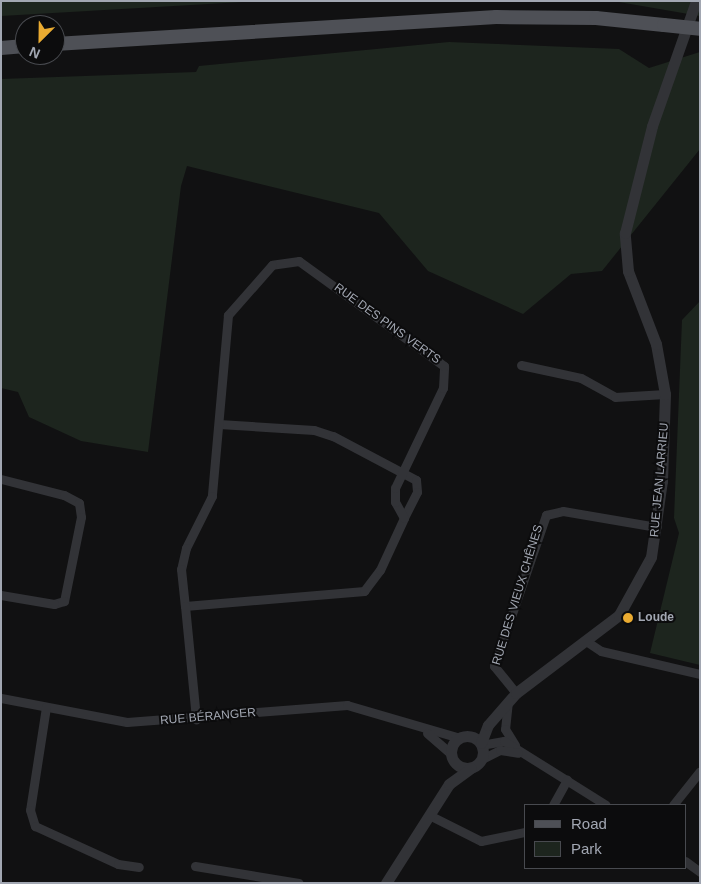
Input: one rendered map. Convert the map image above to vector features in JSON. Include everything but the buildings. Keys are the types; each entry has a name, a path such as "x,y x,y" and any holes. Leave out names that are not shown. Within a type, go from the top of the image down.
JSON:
{"main road":[{"path":"65,43 486,17 579,17 700,30"},
{"path":"1,48 15,47"}],"street":[{"name":"RUE JEAN LARRIEU","path":"481,744 488,725 512,697 615,619 632,598 650,563 657,527 665,394 656,344 628,271 625,233 650,135 696,1"},
{"name":"RUE DES PINS VERTS","path":"196,719 182,559 212,496 230,310 272,265 299,261 444,366 443,388 394,495 404,518"},
{"path":"521,365 581,378 614,397 665,394"},
{"path":"185,606 364,591 380,570 418,486 403,472 324,432 219,424"},
{"path":"1,479 64,495 79,503 81,517 64,601 54,604 1,595"},
{"name":"RUE DES VIEUX CHÊNES","path":"512,697 494,666 546,514 563,511 657,527"},
{"path":"586,641 601,651 700,674"},
{"path":"512,697 507,735 528,757"},
{"name":"RUE BÉRANGER","path":"1,698 118,721 196,719 347,705 461,738"},
{"path":"46,707 30,810 35,826 118,864 139,868"},
{"name":"RUE BÉRANGER","path":"414,725 452,757"},
{"name":"RUE JEAN LARRIEU","path":"461,738 488,725"},
{"path":"449,784 452,757 461,738 481,744 504,741 604,804"},
{"path":"481,744 482,758"},
{"path":"386,883 449,784 482,758 503,749 528,757"},
{"path":"452,757 471,768"},
{"path":"674,804 700,771"},
{"path":"554,804 567,780"},
{"path":"429,815 481,841 524,832"},
{"path":"686,863 700,872"},
{"path":"195,866 299,883"}],"green space":[{"path":"1,1 262,1 15,15 1,16"},
{"path":"613,1 700,1 700,16"},
{"path":"449,42 619,49 649,68 700,52 700,149 602,271 571,274 523,314 428,271 379,213 187,166 181,186 148,452 81,441 29,417 18,392 1,388 1,79 196,72 199,66"},
{"path":"700,301 700,665 650,653 679,533 674,518 682,320"}],"place":[{"name":"Loude","path":"628,618"}]}
